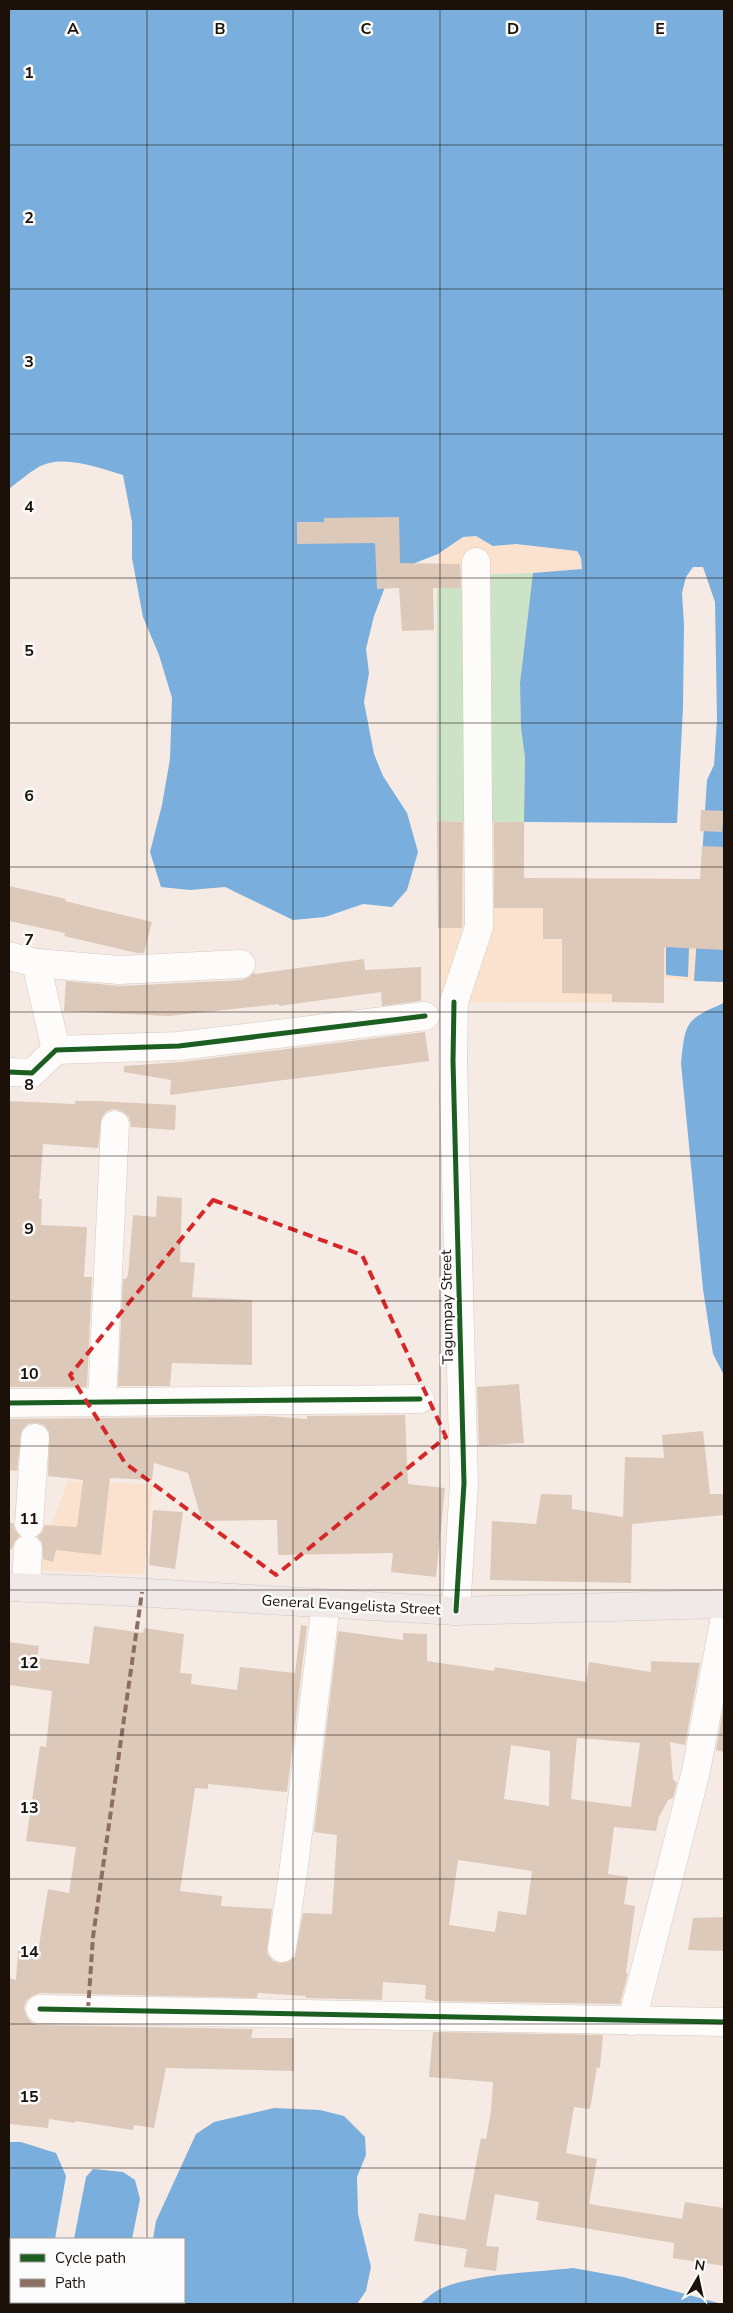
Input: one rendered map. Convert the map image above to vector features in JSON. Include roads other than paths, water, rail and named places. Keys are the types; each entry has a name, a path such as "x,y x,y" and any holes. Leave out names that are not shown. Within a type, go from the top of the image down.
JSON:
{"main road":[{"name":"General Evangelista Street","path":"17,1587 456,1611 724,1604"}],"street":[{"name":"Tagumpay Street","path":"456,1611 464,1483 453,1061 454,1002 479,927 476,562"},
{"path":"9,956 36,963 119,970 241,964"},
{"path":"36,963 56,1050"},
{"path":"9,1072 32,1073 56,1050 179,1046 424,1016"},
{"path":"102,1402 115,1125"},
{"path":"9,1403 420,1399"},
{"path":"17,1587 29,1537 34,1438"},
{"path":"282,1948 297,1847 326,1603"},
{"path":"632,2021 696,1771 724,1622"},
{"path":"40,2009 724,2022"}],"water":[{"path":"9,9 724,9 724,982 694,981 707,780 714,765 717,720 715,602 703,567 693,567 686,577 682,593 684,624 683,708 677,823 524,822 525,758 521,728 520,683 533,573 582,569 581,558 577,551 516,544 493,546 476,536 463,537 438,554 410,565 388,579 374,616 366,649 369,673 364,702 374,754 383,776 407,813 418,852 407,890 392,907 363,904 325,917 293,920 225,887 190,890 161,887 150,852 162,805 170,759 172,698 159,655 143,617 132,558 132,522 123,475 80,463 57,462 37,468 9,489"},
{"path":"666,919 690,919 688,977 666,975"},
{"path":"724,1003 724,1375 713,1354 703,1289 681,1063 686,1030 690,1024 702,1013"},
{"path":"274,2108 320,2110 344,2116 365,2137 366,2155 357,2177 358,2214 371,2267 366,2291 357,2304 138,2304 185,2303 185,2238 153,2238 156,2221 196,2134 214,2122"},
{"path":"9,2142 21,2142 56,2153 66,2176 55,2238 10,2238 10,2303 119,2304 9,2304"},
{"path":"93,2169 123,2172 135,2180 140,2199 132,2238 74,2238 86,2177"},
{"path":"573,2268 623,2277 722,2304 420,2304 435,2292 464,2281"}]}
